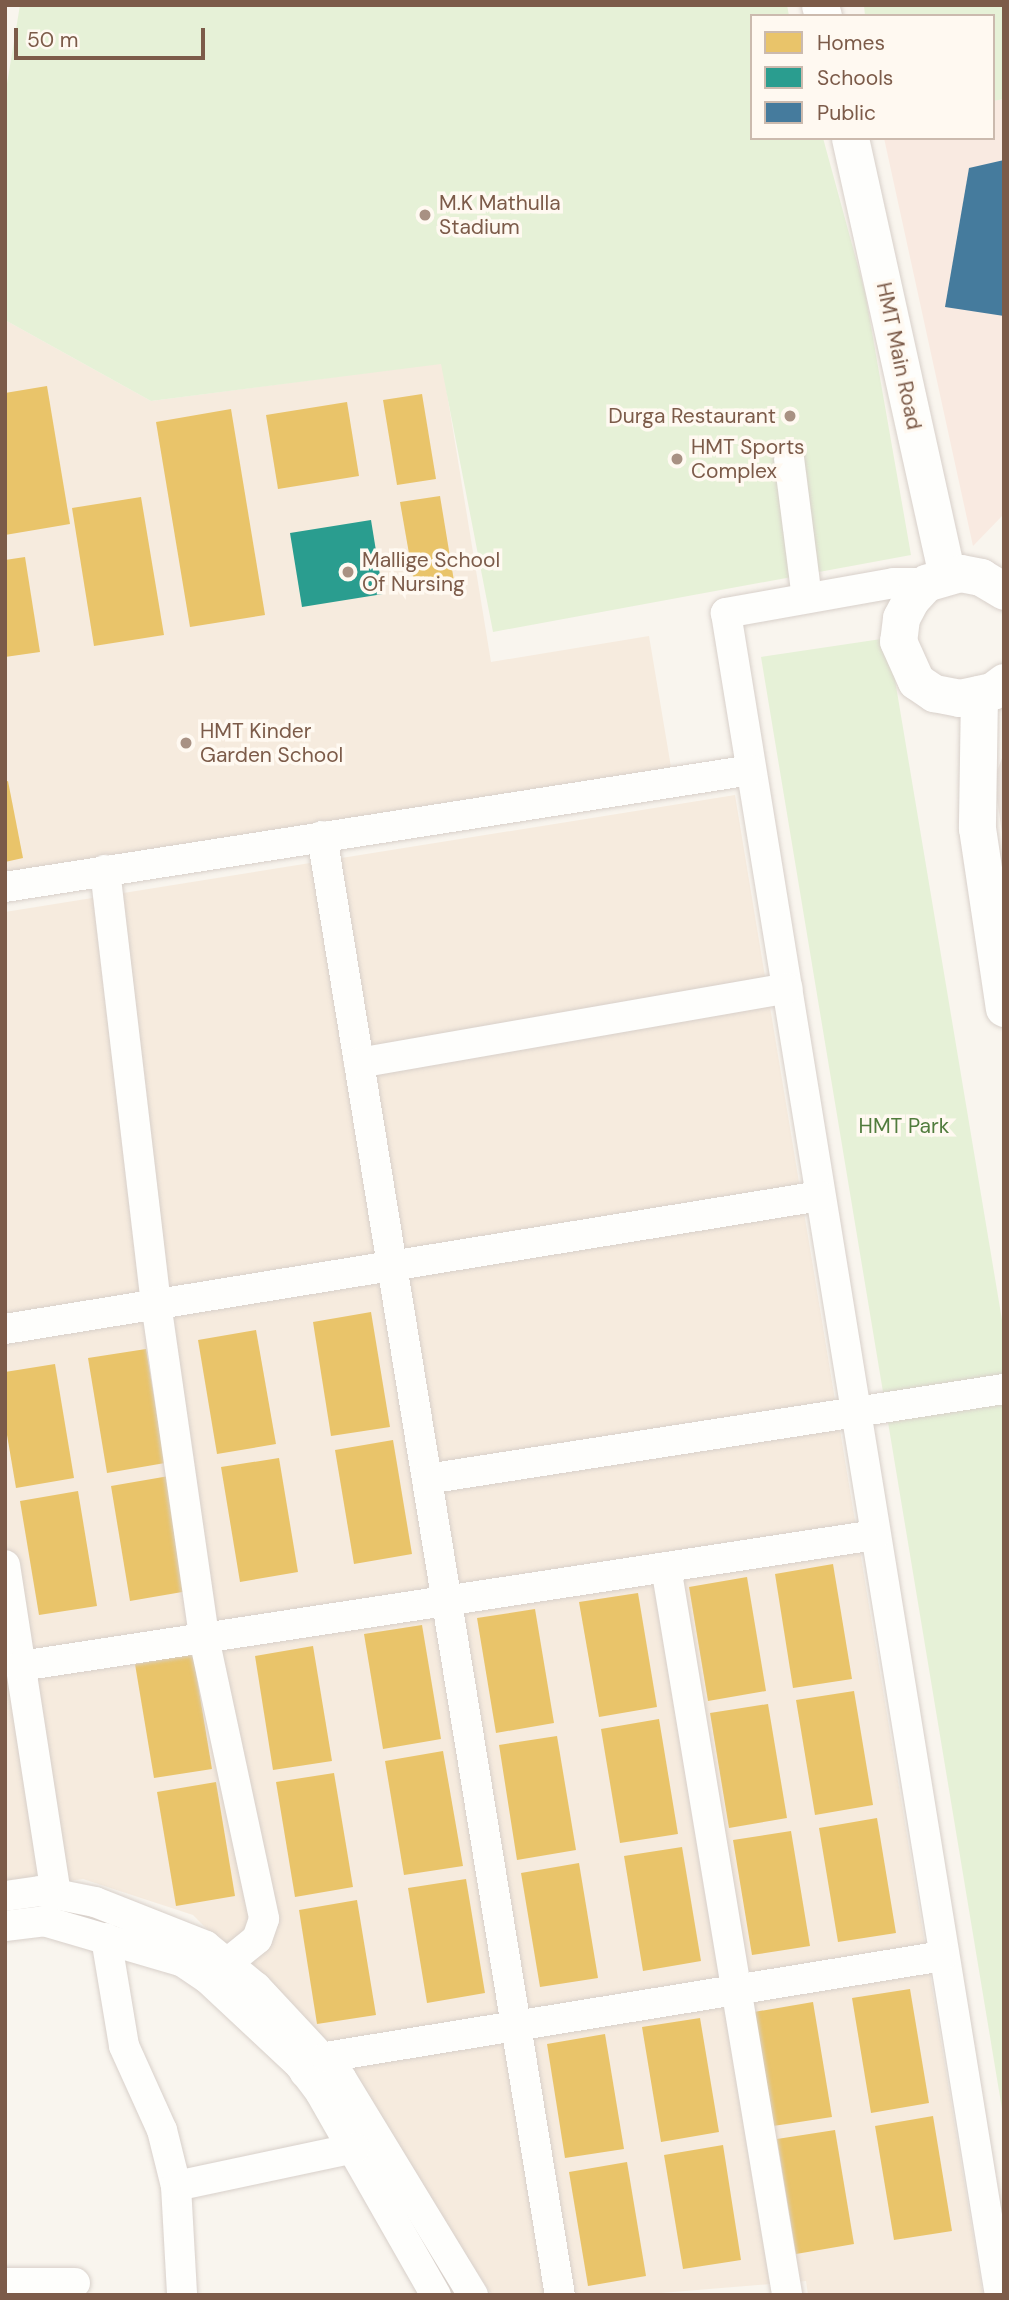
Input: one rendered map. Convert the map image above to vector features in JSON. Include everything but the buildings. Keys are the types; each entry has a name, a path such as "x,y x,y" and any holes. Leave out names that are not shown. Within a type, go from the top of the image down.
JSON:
{"street":[{"name":"HMT Main Road","path":"850,140 937,579"},
{"path":"789,458 807,598"},
{"path":"1000,2295 726,613 894,583 937,579 981,577 1004,591"},
{"path":"937,579 911,598 901,618 898,641 904,663 916,681 934,693 959,698 991,688 976,828 1004,1009"},
{"path":"5,887 751,770"},
{"path":"322,836 560,2295"},
{"path":"105,870 156,1303 204,1637 264,1919 257,1939 227,1963"},
{"path":"359,1063 787,988"},
{"path":"5,1329 820,1196"},
{"path":"427,1479 1004,1389"},
{"path":"21,1665 875,1535"},
{"path":"5,1565 56,1894"},
{"path":"666,1567 787,2295 781,2295"},
{"path":"5,1896 40,1891 95,1902 169,1928 206,1946 227,1963 316,2065 407,2181 473,2295"},
{"path":"5,1926 44,1921 183,1962 316,2065 355,2148 436,2295"},
{"path":"106,1938 124,2046 162,2130 176,2186 182,2295"},
{"path":"316,2065 516,2024 943,1956"},
{"path":"176,2186 355,2148"},
{"path":"5,2283 75,2283"}],"shaded area":[{"path":"1004,99 1004,514 973,546 884,140 995,140 995,101"},
{"path":"5,320 151,401 442,363 491,662 649,636 674,785 5,895"},
{"path":"1004,753 1004,846 994,779"},
{"path":"735,795 983,2295 808,2295 806,2281 637,2295 492,2295 346,2070 193,1915 83,1879 5,1890 5,912"}],"green space":[{"name":"M.K Mathulla Stadium","path":"20,5 787,5 789,14 750,14 750,140 824,140 865,292 911,555 493,632 441,364 151,401 5,320 5,96"},
{"path":"864,5 1004,5 1004,99 995,101 995,14 865,14"},
{"name":"HMT Park","path":"888,638 1004,1332 1004,2121 761,657"}],"place":[{"name":"M.K Mathulla Stadium","path":"425,215"},
{"name":"Durga Restaurant","path":"790,416"},
{"name":"HMT Sports Complex","path":"677,459"},
{"name":"Mallige School Of Nursing","path":"348,572"},
{"name":"HMT Kinder Garden School","path":"186,743"}]}
